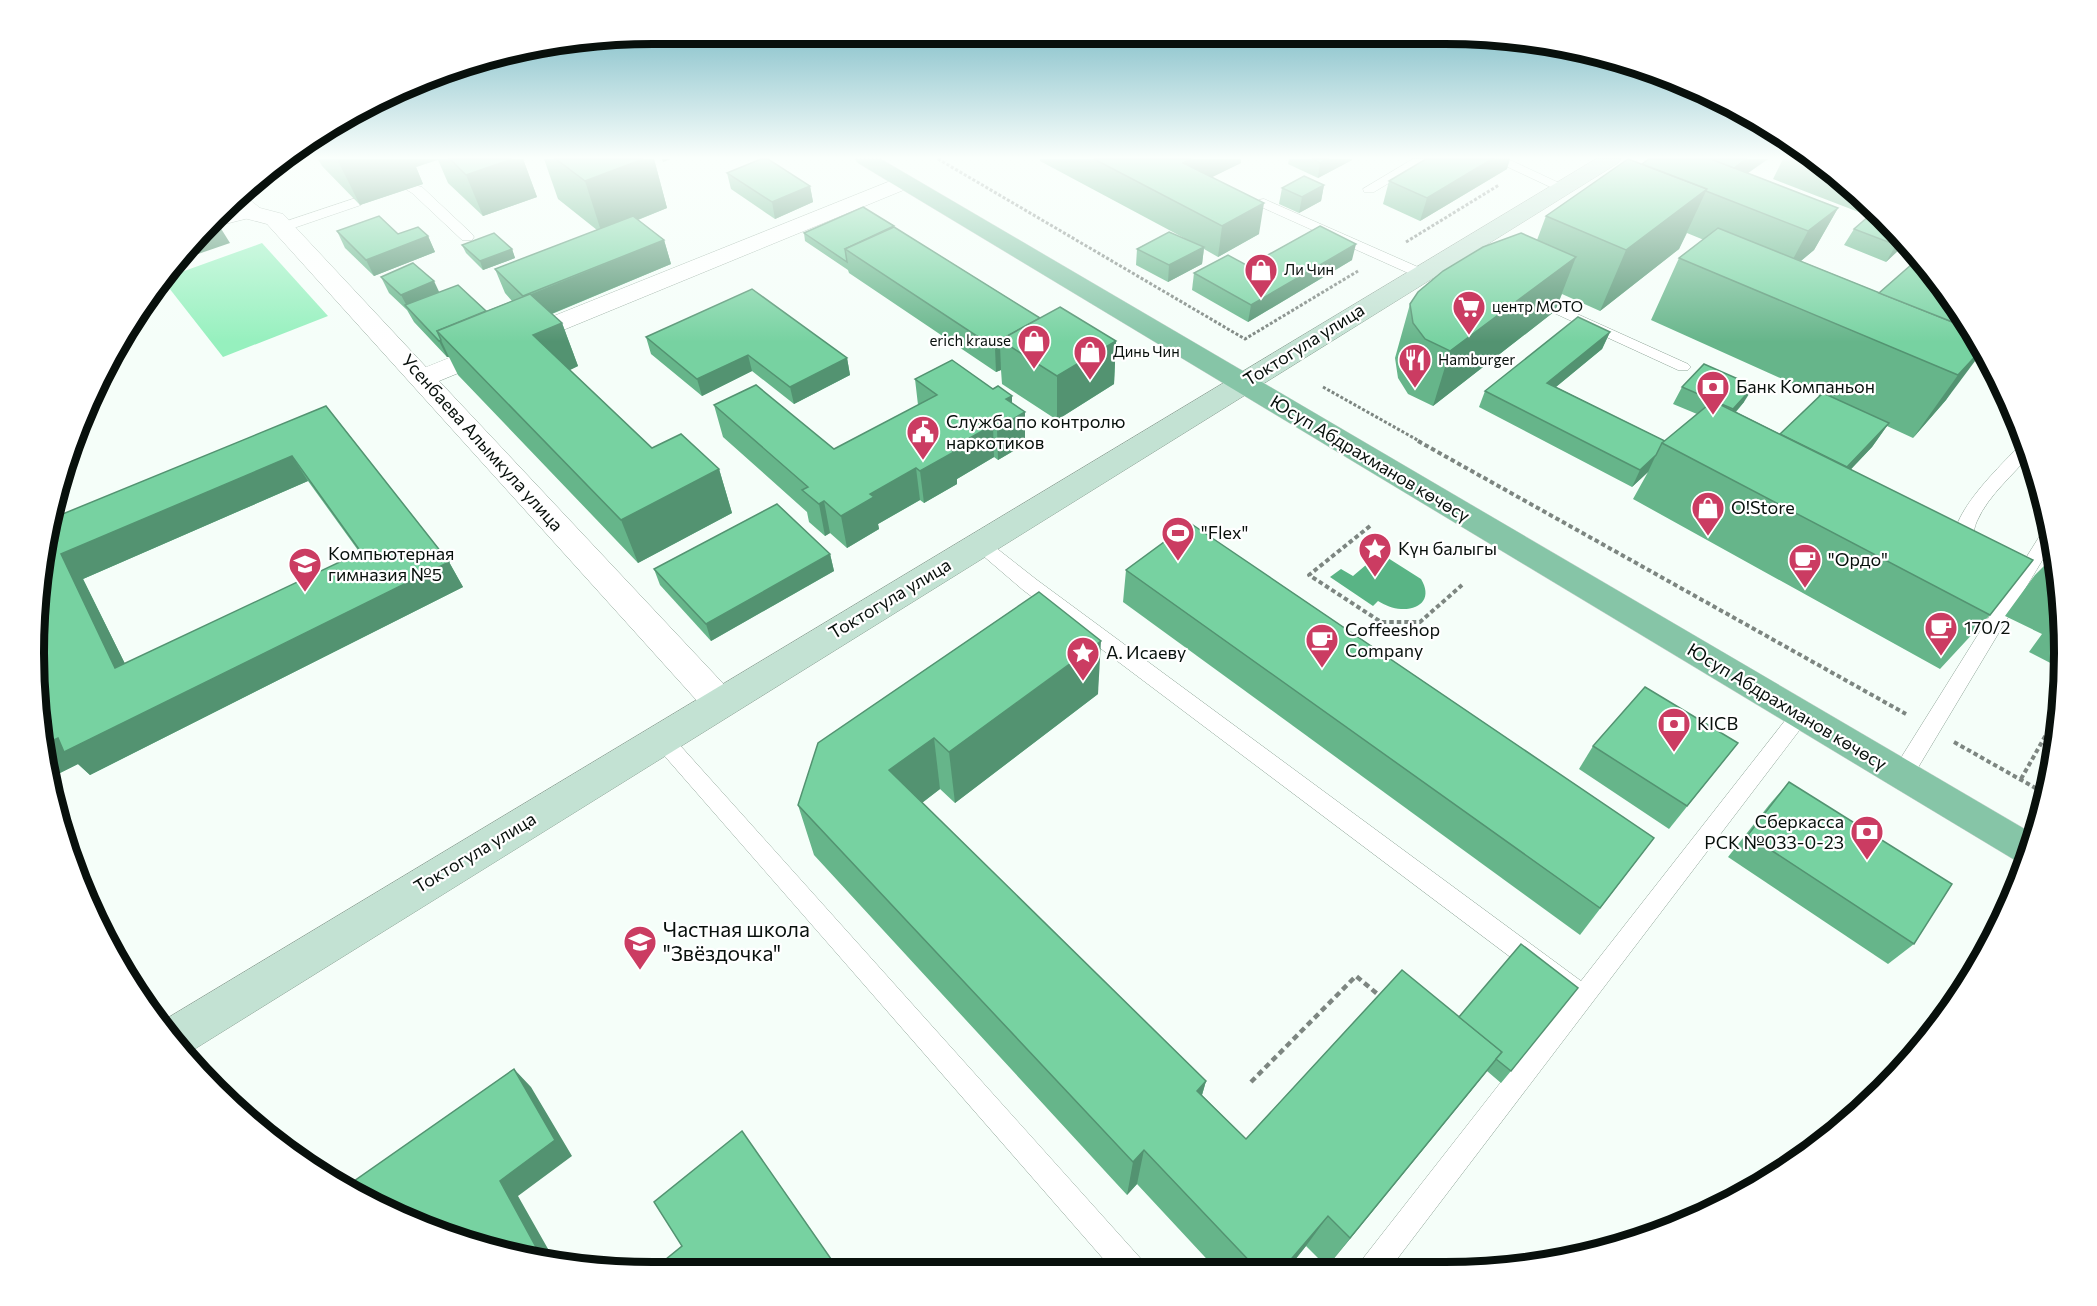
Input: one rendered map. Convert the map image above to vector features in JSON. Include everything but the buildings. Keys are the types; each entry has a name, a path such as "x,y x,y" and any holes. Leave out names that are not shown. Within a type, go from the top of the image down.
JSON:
{"main road":[{"name":"Юсуп Абдрахманов көчөсү","path":"967,220 2022,847"},
{"name":"Токтогула улица","path":"178,1035 1422,274 1458,263 1519,220"}],"street":[{"name":"Усенбаева Алымкула улица","path":"276,220 720,703"},
{"path":"423,378 810,220"}],"lane":[{"path":"283,227 304,220"},
{"path":"449,220 467,237"},
{"path":"1303,220 1422,274"},
{"path":"1521,293 1683,367"},
{"path":"1966,572 1961,545 1972,508 2020,455"},
{"path":"980,544 1030,585 1583,997"},
{"path":"1902,775 2043,544"},
{"path":"1990,592 2006,605"},
{"path":"1378,1262 1801,715"},
{"path":"662,739 1125,1262"}],"path":[{"path":"1042,220 1245,339"},
{"path":"1323,387 2038,789"},
{"path":"1370,526 1309,574 1381,622 1420,622 1462,585"},
{"path":"2021,779 2047,733"},
{"path":"1251,1082 1356,976 1382,998"}],"shaded area":[{"path":"262,243 328,316 223,357 167,285 176,274"},
{"name":"Күн балыгы","path":"1369,546 1421,579 1425,597 1419,605 1408,609 1398,609 1378,601 1373,606 1330,577 1341,569 1353,576 1373,559 1361,552"}],"place":[{"name":"Ли Чин","path":"1261,299"},
{"name":"центр МОТО","path":"1469,336"},
{"name":"erich krause","path":"1034,370"},
{"name":"Динь Чин","path":"1090,381"},
{"name":"Hamburger","path":"1415,389"},
{"name":"Банк Компаньон","path":"1713,416"},
{"name":"Служба по контролю наркотиков","path":"923,461"},
{"name":"O!Store","path":"1708,537"},
{"name":"\"Flex\"","path":"1178,562"},
{"name":"Күн балыгы","path":"1375,578"},
{"name":"\"Ордо\"","path":"1805,589"},
{"name":"Компьютерная гимназия №5","path":"305,593"},
{"name":"170/2","path":"1941,657"},
{"name":"Coffeeshop Company","path":"1322,669"},
{"name":"А. Исаеву","path":"1083,682"},
{"name":"KICB","path":"1674,753"},
{"name":"Сберкасса РСК №033-0-23","path":"1867,861"},
{"name":"Частная школа \"Звёздочка\"","path":"640,971"}]}
